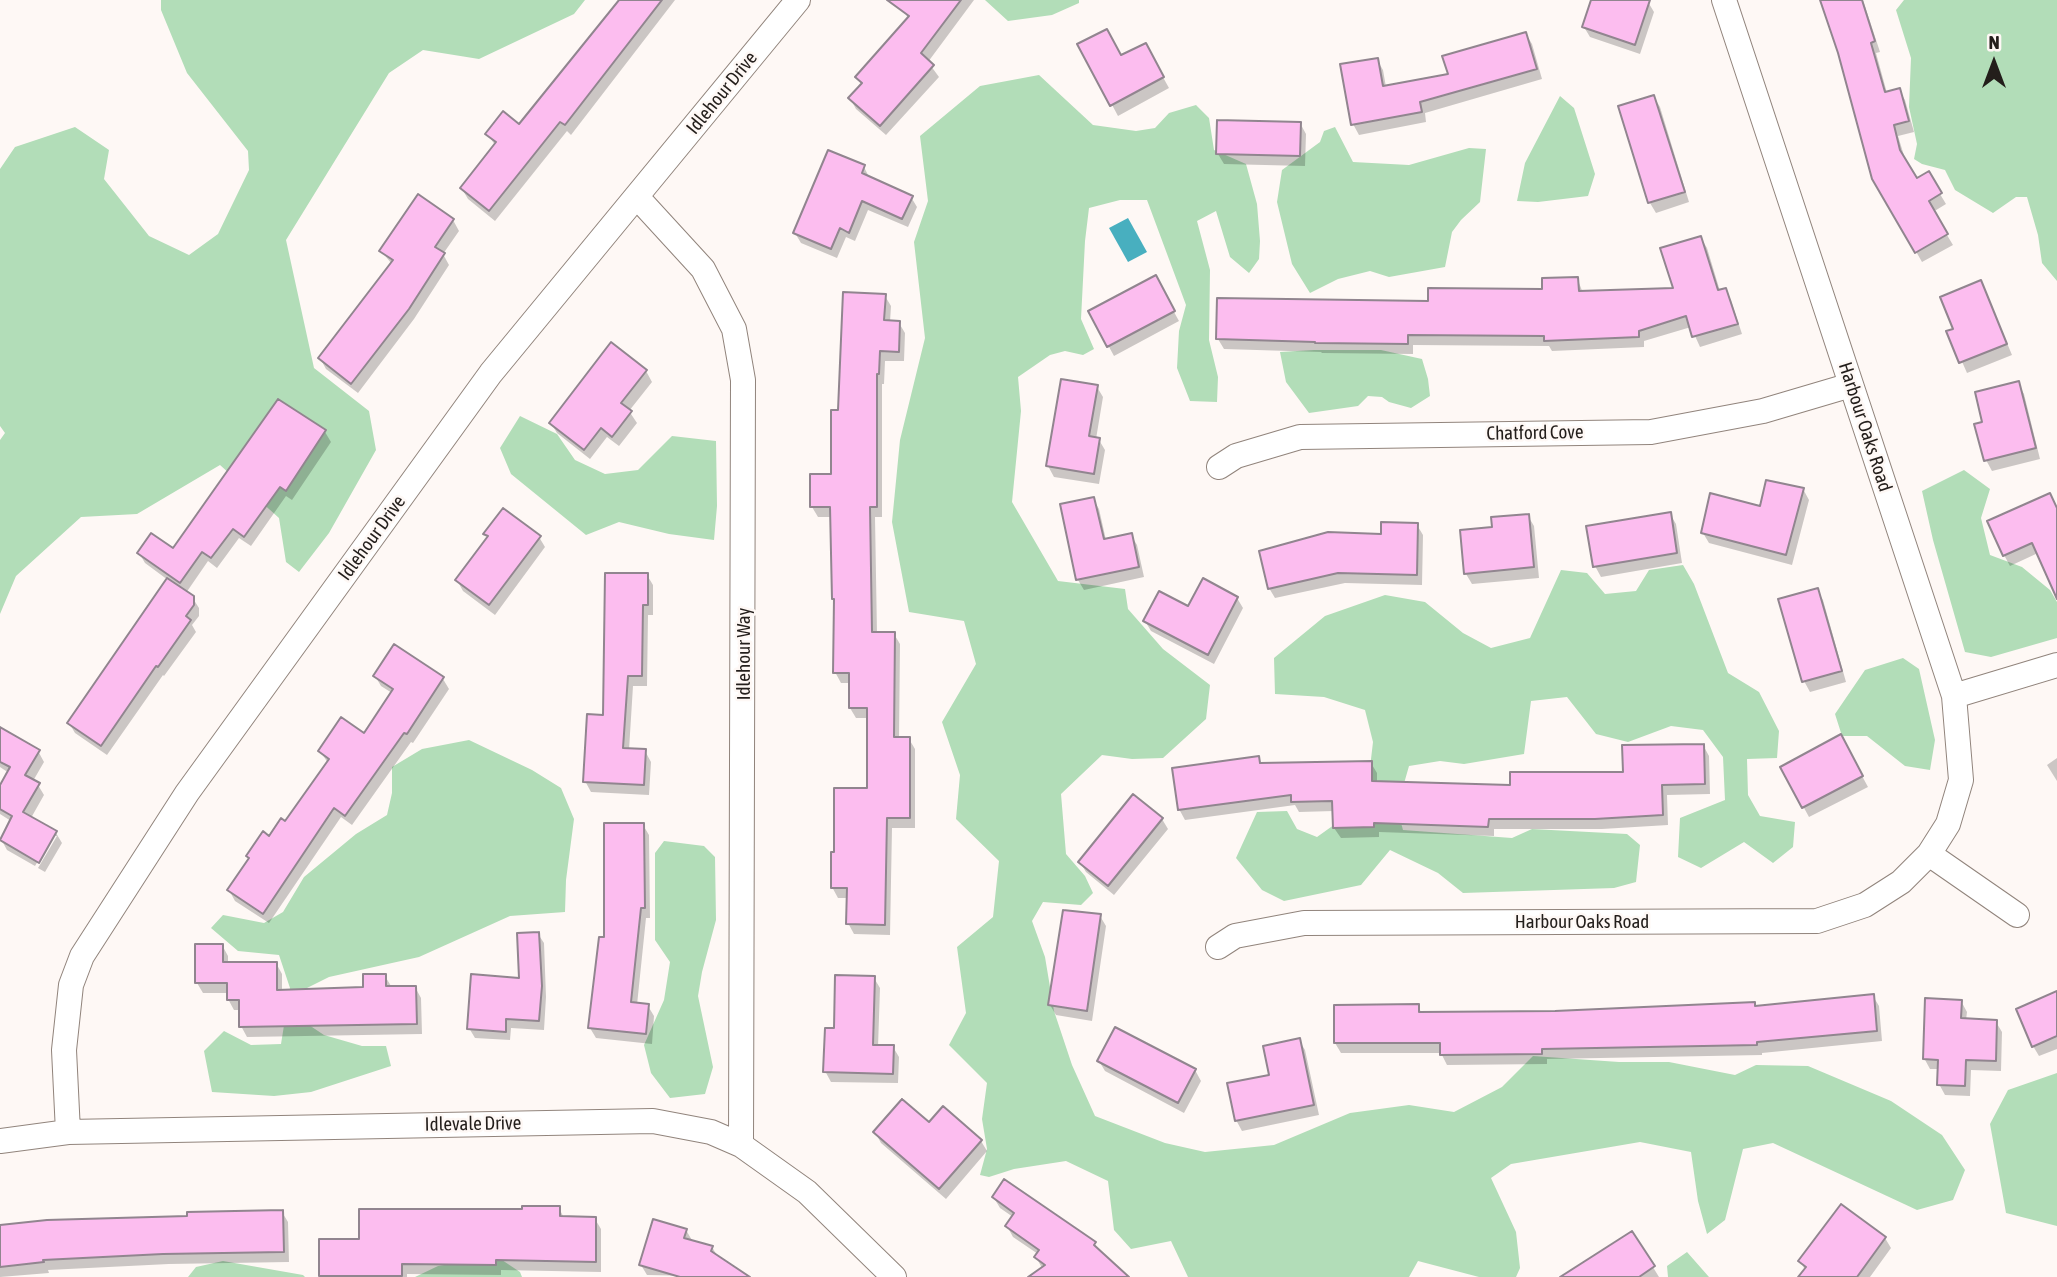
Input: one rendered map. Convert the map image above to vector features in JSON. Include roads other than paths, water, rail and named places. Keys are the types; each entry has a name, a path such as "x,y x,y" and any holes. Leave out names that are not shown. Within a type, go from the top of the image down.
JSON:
{"street":[{"name":"Idlehour Drive","path":"68,1132 64,1050 71,985 82,956 187,793 491,373 798,0"},
{"name":"Harbour Oaks Road","path":"1218,947 1235,936 1304,923 1817,921 1865,905 1901,881 1929,854 1948,824 1961,780 1954,696 1724,0"},
{"name":"Idlehour Way","path":"636,197 703,269 734,329 743,380 741,1145"},
{"name":"Chatford Cove","path":"1219,467 1236,456 1300,437 1651,432 1763,411 1851,385"},
{"path":"1954,696 2057,665"},
{"path":"1929,854 2017,915"},
{"name":"Idlevale Drive","path":"0,1141 68,1132 653,1121 711,1132 741,1145 807,1192 894,1277"}],"water":[{"path":"1128,218 1147,252 1128,262 1109,228"}]}
